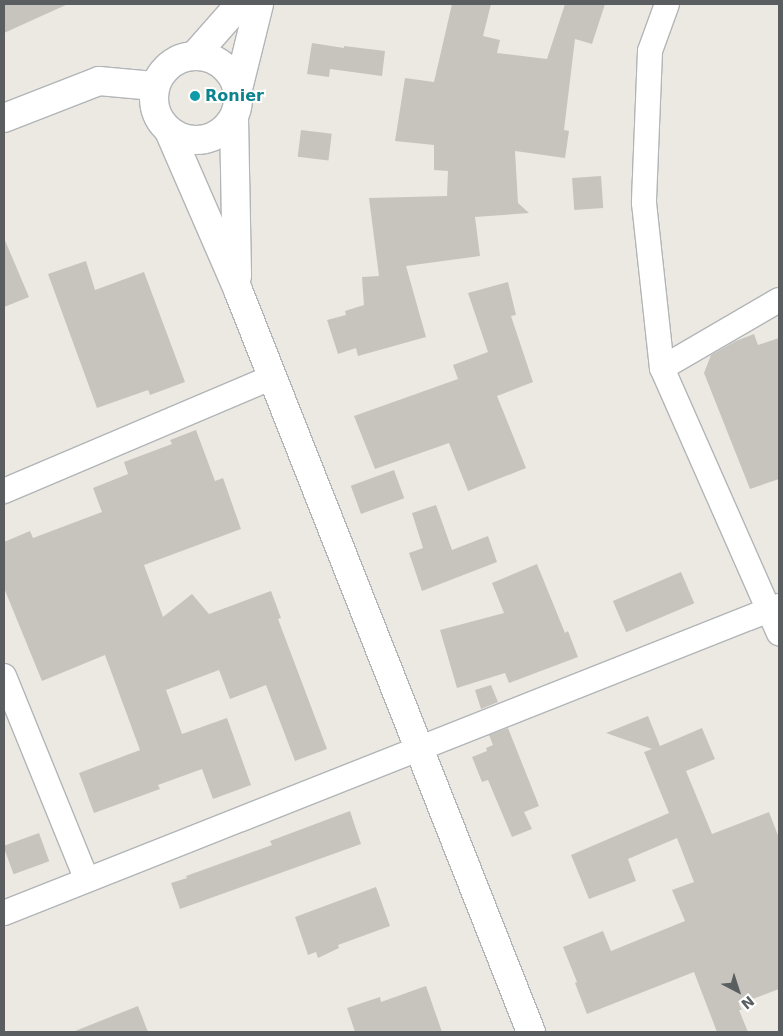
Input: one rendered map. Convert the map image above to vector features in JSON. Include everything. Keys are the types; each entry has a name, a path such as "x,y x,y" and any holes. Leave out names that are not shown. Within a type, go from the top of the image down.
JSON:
{"street":[{"path":"194,55 240,4"},
{"path":"238,290 234,118 238,104 238,89 259,4"},
{"path":"667,4 650,52 644,204 662,368 775,607 779,633"},
{"path":"238,89 232,74 222,64 209,57 194,55 177,59 163,70 154,86 153,104 159,120 170,132 238,290 531,1032"},
{"path":"4,118 99,80 154,86"},
{"path":"170,132 182,138 204,139 225,130 234,118"},
{"path":"662,368 779,300"},
{"path":"4,491 272,377"},
{"path":"4,912 419,750 775,607"},
{"path":"4,676 87,880"}],"building":[{"path":"4,4 68,4 4,33"},
{"path":"452,4 491,4 483,36 500,40 497,53 547,59 565,4 605,4 592,44 575,39 564,130 569,131 565,158 515,151 518,203 529,213 475,217 480,256 406,266 426,337 358,356 356,348 338,354 327,320 346,315 345,311 364,305 362,277 379,276 369,198 447,196 448,171 434,170 434,145 395,141 405,78 434,82"},
{"path":"312,43 385,51 382,76 330,69 329,77 307,74"},
{"path":"301,130 332,134 328,161 298,157"},
{"path":"601,176 603,208 574,210 572,178"},
{"path":"4,238 29,297 4,307"},
{"path":"86,261 95,290 144,272 185,382 150,395 148,390 97,408 48,274"},
{"path":"508,282 516,315 511,316 533,382 497,396 526,468 468,491 449,443 375,469 354,416 458,379 453,365 488,352 468,293"},
{"path":"754,334 758,345 779,338 779,479 750,489 704,373 711,355 736,341"},
{"path":"196,430 215,481 223,478 241,529 144,565 163,617 192,594 209,614 271,591 281,618 278,619 327,749 295,761 266,685 230,699 219,670 166,690 182,734 227,718 251,785 213,799 202,769 158,785 160,789 94,813 79,773 140,750 105,655 42,681 4,588 4,542 30,531 33,538 102,512 93,488 128,474 124,462 172,444 170,440"},
{"path":"394,470 404,498 361,514 351,486"},
{"path":"436,505 452,550 488,536 497,562 422,591 409,553 423,548 412,513"},
{"path":"537,564 565,633 568,631 578,657 509,683 505,673 457,688 440,630 504,613 492,583"},
{"path":"681,572 694,603 626,632 613,601"},
{"path":"491,685 498,702 481,709 475,690"},
{"path":"648,716 660,746 702,728 715,759 686,771 712,834 769,812 779,838 779,989 739,1004 742,1010 739,1010 748,1032 717,1032 694,972 587,1014 563,947 603,931 611,951 685,921 672,890 694,882 677,838 628,859 636,881 589,899 571,855 669,813 644,752 652,749 606,733"},
{"path":"508,728 539,806 524,812 532,829 512,837 488,780 482,782 472,757 487,751 486,748 493,745 489,735"},
{"path":"350,811 361,844 180,909 171,883 272,845 270,841"},
{"path":"39,833 49,861 14,874 4,846"},
{"path":"376,887 390,926 338,945 339,948 318,958 316,952 308,955 295,917"},
{"path":"426,986 442,1032 355,1032 347,1008 380,997 381,1002"},
{"path":"138,1006 148,1032 75,1032 75,1031"}],"place":[{"name":"Ronier","path":"195,96"}]}
